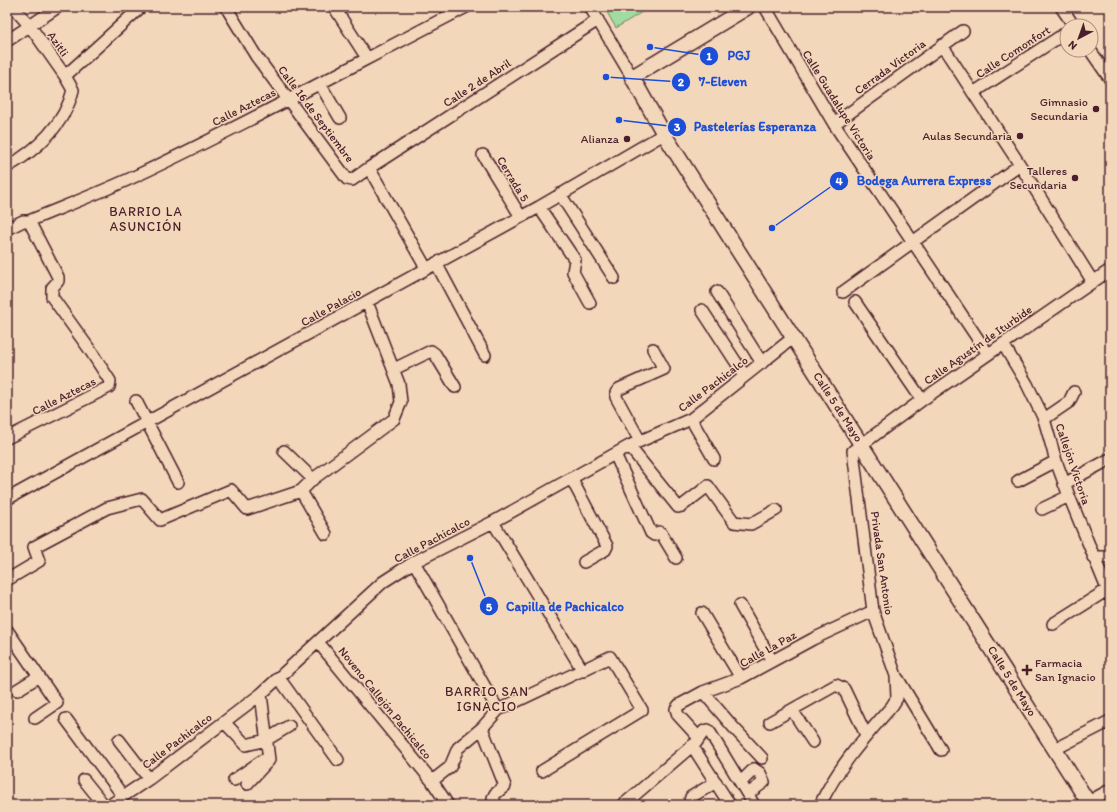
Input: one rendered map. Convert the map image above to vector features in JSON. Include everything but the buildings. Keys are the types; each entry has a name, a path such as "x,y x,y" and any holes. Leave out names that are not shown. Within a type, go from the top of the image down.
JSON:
{"street":[{"name":"Azitli","path":"13,7 30,26 65,76"},
{"path":"7,41 58,7"},
{"path":"7,167 38,145 59,122 70,101 73,90 65,76 141,7"},
{"name":"Calle 16 de Septiembre","path":"226,7 256,56 349,181 369,168 426,268"},
{"path":"334,7 367,58"},
{"name":"Calle Aztecas","path":"7,230 23,221 29,221 137,176 320,84 466,7"},
{"name":"Calle 5 de Mayo","path":"590,7 664,134 1089,804"},
{"path":"632,77 748,7"},
{"name":"Calle Guadalupe Victoria","path":"765,7 834,124 988,354"},
{"path":"1061,7 1069,18"},
{"name":"Calle 2 de Abril","path":"369,168 598,20"},
{"name":"Cerrada Victoria","path":"834,124 963,31"},
{"name":"Calle Comonfort","path":"973,93 1059,37"},
{"path":"942,45 1020,164 1093,282"},
{"path":"1096,58 1110,79"},
{"path":"646,101 646,82 653,65"},
{"path":"320,84 340,118"},
{"name":"Calle Palacio","path":"7,499 539,207 664,134"},
{"name":"Cerrada 5","path":"483,155 521,217"},
{"path":"843,292 1020,164"},
{"path":"560,194 614,278"},
{"path":"539,207 574,260 573,272 590,303"},
{"name":"Calle Aztecas","path":"7,438 109,387 110,381 52,297 52,288 58,281 58,277 29,221"},
{"path":"436,263 485,355"},
{"name":"Calle Agustín de Iturbide","path":"862,444 922,400 1110,270"},
{"path":"717,292 762,363"},
{"path":"7,580 39,561 34,547 107,508 142,499 160,520 231,490 247,509 301,491 313,479 394,419 401,402 399,384 394,369 367,302"},
{"path":"855,302 922,400"},
{"path":"702,310 745,376"},
{"name":"Calle Pachicalco","path":"110,805 149,779 261,694 383,582 414,562 493,522 630,446 691,419 794,337"},
{"name":"Callejón Victoria","path":"1003,344 1027,384 1044,419 1064,484 1109,593"},
{"path":"640,441 616,397 616,393 619,389 663,370 663,366 653,349"},
{"path":"394,369 431,351 435,354 455,387"},
{"path":"1044,419 1069,402 1074,392"},
{"path":"136,401 178,482"},
{"path":"691,419 714,459"},
{"name":"Privada San Antonio","path":"820,805 843,765 897,698 898,689 896,676 873,611 854,451 862,444"},
{"path":"630,446 678,507 682,506 708,486 734,522 751,524 776,510"},
{"path":"284,451 313,479"},
{"path":"615,454 651,534 654,535 659,532 662,533 676,558"},
{"path":"1064,484 1110,459"},
{"path":"1018,481 1056,461"},
{"path":"571,478 607,546 605,550 584,562"},
{"path":"301,491 326,534"},
{"path":"1042,509 1069,496"},
{"path":"493,522 583,671"},
{"path":"1093,556 1110,556"},
{"path":"414,562 498,710"},
{"path":"1053,624 1109,593"},
{"path":"740,605 772,661"},
{"name":"Calle La Paz","path":"696,742 678,715 676,709 679,705 703,692 741,678 813,639 873,611"},
{"path":"702,613 741,678"},
{"path":"7,630 57,703 34,718"},
{"name":"Noveno Callejón Pachicalco","path":"318,642 432,781 448,805"},
{"path":"432,781 450,767 458,748 482,728 498,710 610,657 642,710 542,770"},
{"path":"896,676 941,750"},
{"path":"17,690 38,677"},
{"path":"280,678 338,760"},
{"path":"770,722 836,685 841,685 866,735"},
{"path":"703,692 762,758"},
{"path":"247,784 269,760 261,694"},
{"path":"792,710 813,742"},
{"path":"66,719 124,796"},
{"path":"1055,749 1110,721"},
{"path":"224,722 246,745 266,740 289,726"},
{"path":"482,728 505,786 495,794 493,798 496,805"},
{"path":"623,805 696,742 704,731 708,730 754,805"},
{"path":"119,740 149,779"},
{"path":"696,742 716,782 730,805"},
{"path":"234,780 269,756"},
{"path":"741,782 754,769 760,773 764,782 748,794"},
{"path":"84,780 104,805"},
{"path":"691,805 691,797 716,782"},
{"path":"1089,804 1110,790"}],"green space":[{"path":"604,7 650,7 616,28"}],"place":[{"name":"PGJ","path":"650,47"},
{"name":"7-Eleven","path":"606,77"},
{"name":"Gimnasio Secundaria","path":"1096,109"},
{"name":"Pastelerías Esperanza","path":"619,120"},
{"name":"Aulas Secundaria","path":"1020,136"},
{"name":"Alianza","path":"627,139"},
{"name":"Talleres Secundaria","path":"1075,178"},
{"name":"Bodega Aurrera Express","path":"772,228"},
{"name":"Capilla de Pachicalco","path":"470,558"},
{"name":"Farmacia San Ignacio","path":"1027,670"}],"district":[{"name":"BARRIO LA ASUNCIÓN","path":"146,218"},
{"name":"BARRIO SAN IGNACIO","path":"487,698"}]}
